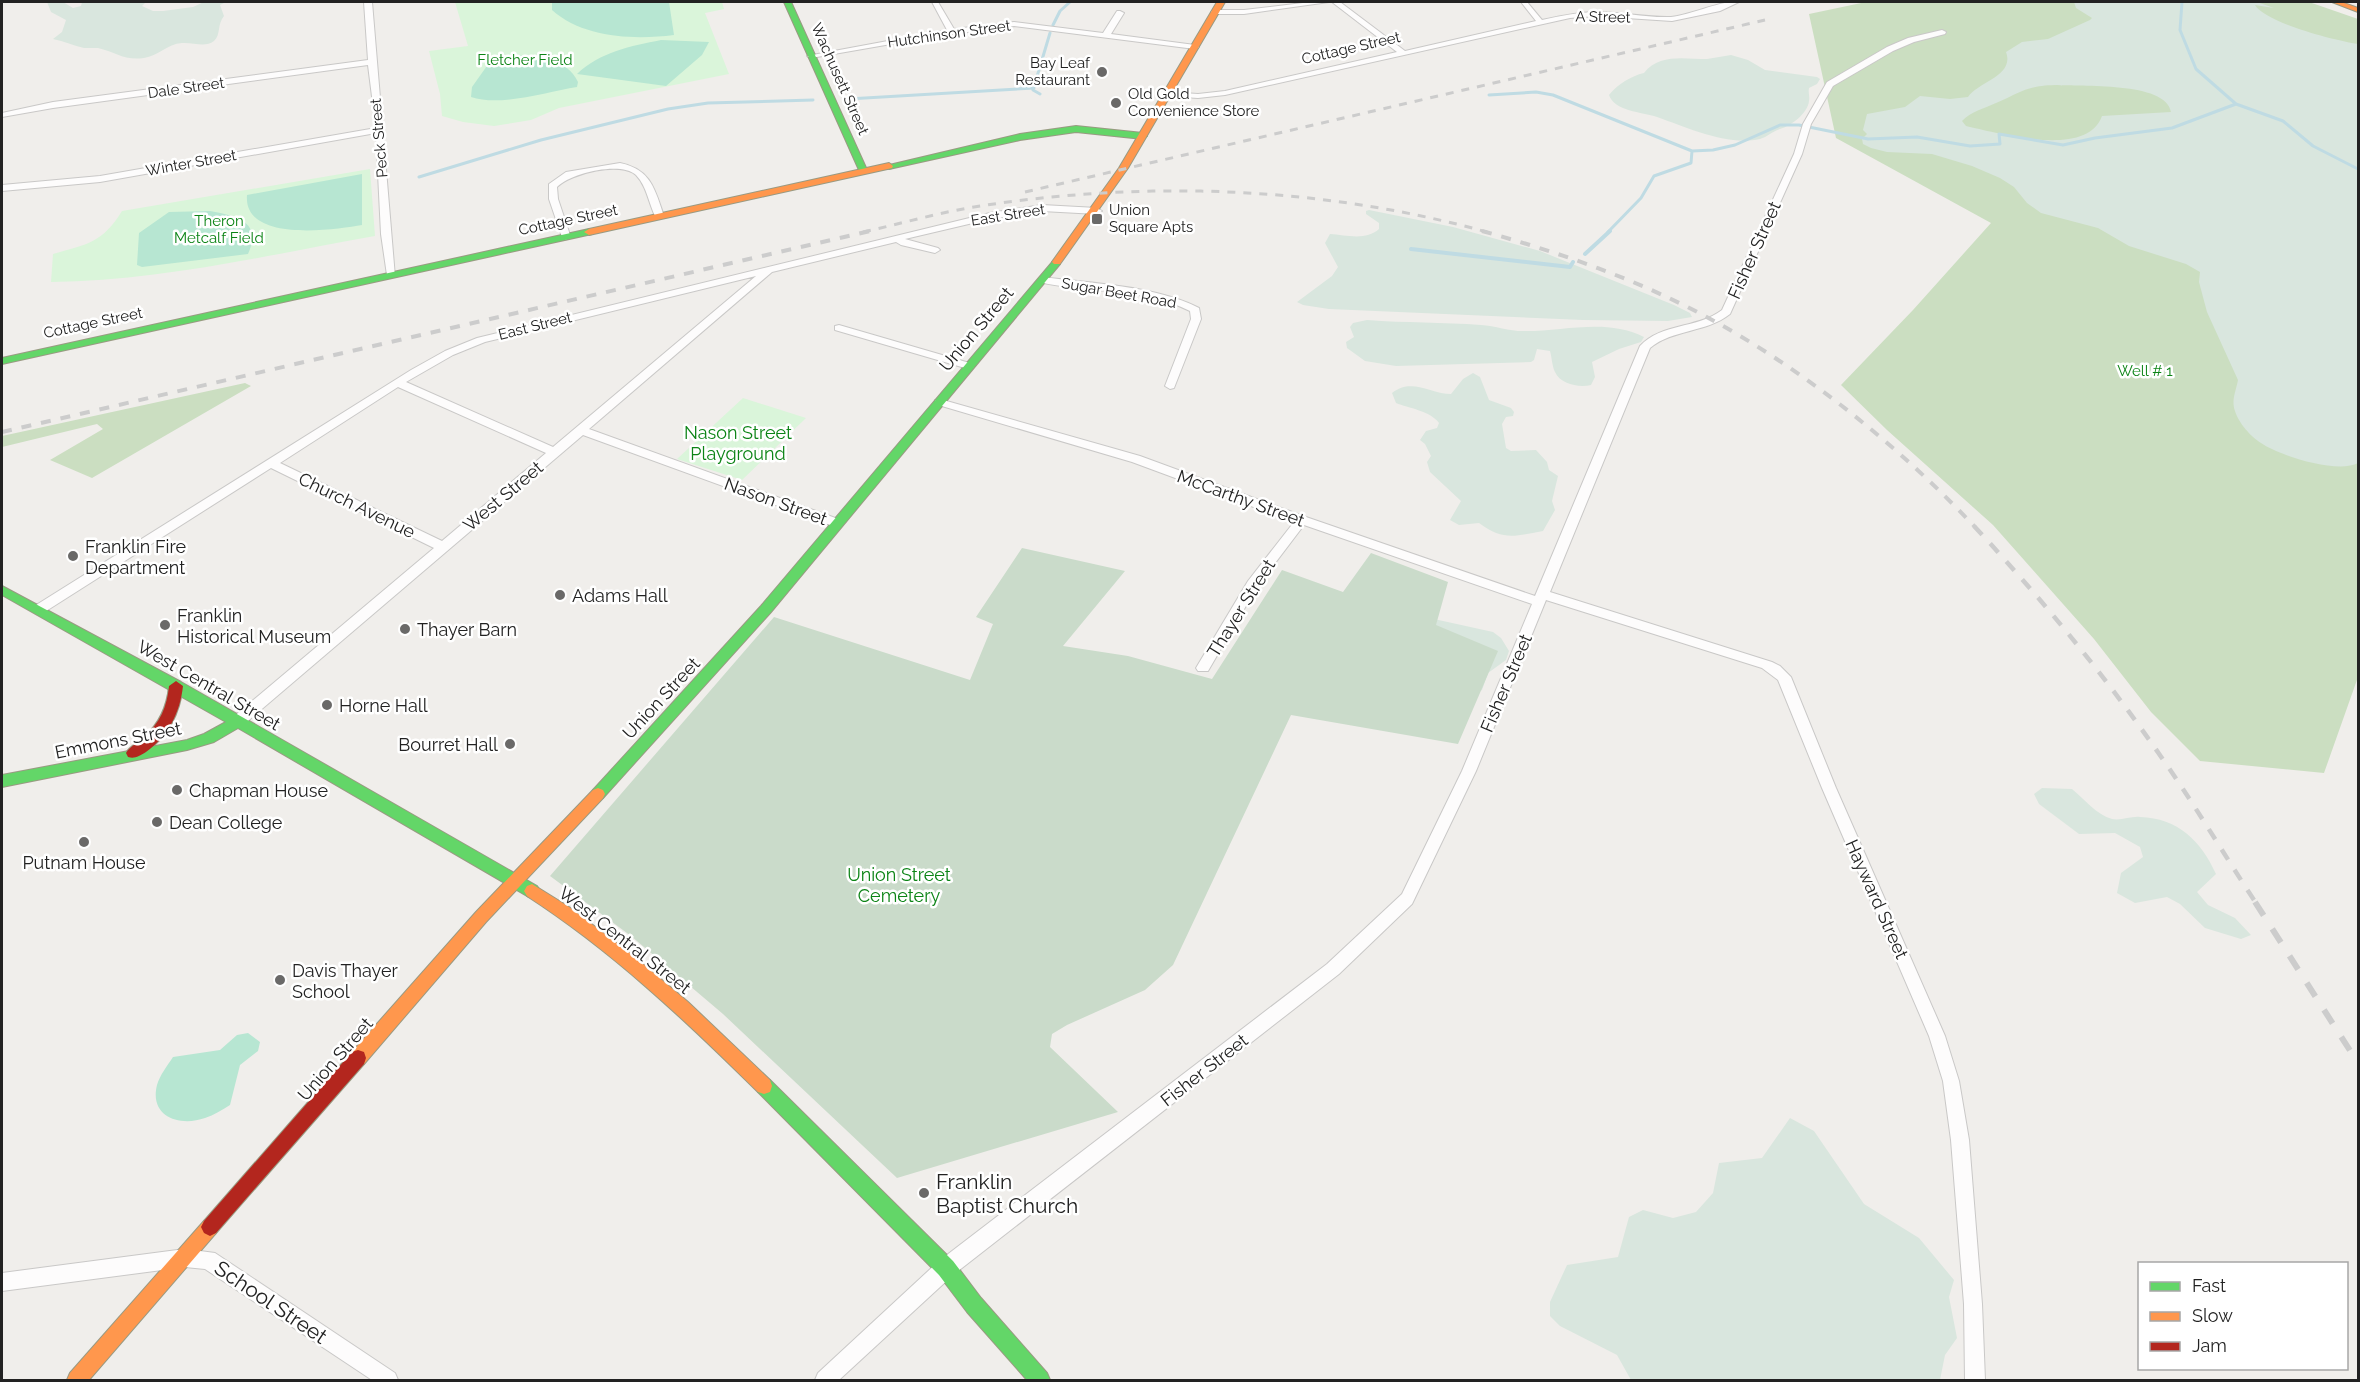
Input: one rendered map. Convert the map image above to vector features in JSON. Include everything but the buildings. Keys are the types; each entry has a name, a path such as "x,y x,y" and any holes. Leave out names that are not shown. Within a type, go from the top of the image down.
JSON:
{"main road":[{"name":"Wachusett Street","path":"787,2 863,171"},
{"path":"2335,2 2358,10"},
{"name":"Union Street","path":"77,1380 473,926 517,882 715,666 1042,280 1097,211 1218,7"},
{"name":"Cottage Street","path":"2,361 1057,130 1091,129 1143,136"},
{"name":"West Central Street","path":"2,590 176,686 517,882 553,904 598,937 690,1015 805,1126 946,1268 974,1305 1040,1380"},
{"path":"120,759 145,745 162,730 174,706 176,686"},
{"name":"Emmons Street","path":"2,781 200,742 237,722"}],"street":[{"name":"Peck Street","path":"368,2 380,130 386,234 392,275"},
{"path":"935,2 952,32"},
{"path":"1218,7 1244,12 1325,2"},
{"path":"1336,2 1403,53"},
{"path":"1524,2 1540,22"},
{"name":"A Street","path":"1540,22 1585,14 1672,19 1717,9 1735,2"},
{"path":"1106,35 1120,13"},
{"name":"Cottage Street","path":"1168,94 1198,96 1225,93 1540,22"},
{"name":"Hutchinson Street","path":"811,56 1014,24 1194,47"},
{"name":"Fisher Street","path":"946,1268 1333,969 1407,898 1469,771 1640,354 1651,340 1714,321 1726,312 1798,154 1806,127 1830,84 1890,49 1911,40 1942,32"},
{"name":"Dale Street","path":"2,115 53,105 372,62"},
{"name":"Winter Street","path":"2,188 100,178 380,130"},
{"path":"566,238 563,223 552,200 552,186 562,176 622,164 636,169 642,175 650,191 659,216"},
{"name":"East Street","path":"38,610 398,383 449,353 481,340 897,238 1023,210 1067,208 1097,211"},
{"path":"897,238 904,243 935,250"},
{"name":"West Street","path":"237,722 769,269"},
{"name":"Sugar Beet Road","path":"1042,280 1164,299 1185,304 1195,310 1196,319 1170,386"},
{"path":"839,328 969,366"},
{"path":"398,383 554,452"},
{"name":"McCarthy Street","path":"939,402 1136,459 1302,520 1541,598"},
{"name":"Nason Street","path":"581,430 837,523"},
{"name":"Church Avenue","path":"271,464 443,547"},
{"name":"Thayer Street","path":"1203,668 1252,584 1302,520"},
{"name":"Hayward Street","path":"1541,598 1767,665 1784,676 1829,788 1929,1018 1951,1081 1960,1140 1973,1304 1975,1380"},
{"name":"School Street","path":"2,1282 185,1258 208,1260 388,1380"},
{"path":"825,1380 946,1268"}],"green space":[{"name":"Fletcher Field","path":"455,2 722,2 724,9 705,13 729,74 559,108 531,120 494,126 463,122 442,116 440,94 429,51 468,46"},
{"path":"552,2 669,2 674,35 626,37 594,32 565,19 552,10"},
{"name":"Well # 1","path":"1866,2 2309,2 2358,19 2358,677 2324,773 2200,761 2151,712 2094,639 1993,525 1887,430 1841,385 1913,310 1991,223 1836,138 1809,14"},
{"path":"661,40 709,42 702,55 666,86 577,74 606,55"},
{"path":"514,55 542,58 560,63 573,74 578,82 577,87 509,100 483,100 471,97 472,87 494,56"},
{"name":"Theron Metcalf Field","path":"370,169 375,236 173,272 92,281 51,282 53,254 93,241 108,230 122,211"},
{"path":"362,174 362,225 332,229 293,230 274,227 259,221 250,210 247,195"},
{"path":"210,211 237,218 249,227 252,243 248,254 142,267 137,265 139,233 169,212"},
{"path":"245,383 251,386 92,478 50,460 103,429 97,424 2,447 2,436"},
{"name":"Nason Street Playground","path":"743,398 806,418 742,480 677,459"},
{"name":"Union Street Cemetery","path":"1022,548 1125,571 1063,646 1128,656 1212,679 1282,570 1343,592 1371,553 1448,582 1436,625 1498,651 1458,744 1291,715 1173,965 1145,990 1052,1034 1050,1047 1118,1112 897,1178 723,1014 631,936 550,876 774,617 970,680 993,624 976,617"},
{"path":"248,1033 260,1042 258,1051 240,1065 230,1105 205,1118 186,1121 169,1117 162,1112 156,1096 157,1085 173,1057 220,1050 237,1035"}],"shaded area":[{"path":"47,2 63,2 73,8 81,6 82,2 146,2 142,6 153,11 163,11 193,7 204,2 226,2 220,5 224,16 220,22 218,36 214,41 203,44 177,44 149,57 137,59 53,39 62,32 66,20 51,12"},
{"path":"2074,2 2257,2 2274,8 2255,5 2262,12 2286,24 2318,35 2358,44 2358,463 2349,466 2324,465 2295,458 2261,443 2245,429 2234,407 2238,380 2207,312 2199,282 2200,272 2186,264 2129,246 2098,228 2041,213 2027,203 2014,187 1972,166 1932,154 1887,152 1863,144 1862,139 1867,134 1863,130 1867,114 1905,107 1920,96 1950,99 1968,97 2001,73 2007,60 2006,52 2022,42 2048,39 2092,18 2076,8","holes":["2055,85 2139,90 2166,102 2171,112 2102,116 2093,129 2079,137 2061,140 2019,137 1966,126 1962,121 1974,112 2024,90"]},
{"path":"1731,55 1748,60 1765,70 1820,79 1817,84 1809,88 1806,110 1789,125 1763,138 1747,141 1708,135 1657,117 1622,108 1609,95 1616,87 1644,73 1657,62 1673,58 1707,59"},
{"path":"1369,210 1453,227 1540,251 1674,305 1690,313 1692,317 1668,321 1583,320 1329,309 1297,302 1332,276 1338,267 1325,243 1330,234 1362,236 1379,229 1379,223 1366,214"},
{"path":"1367,320 1481,325 1521,331 1601,327 1630,331 1644,337 1641,342 1619,349 1592,362 1595,377 1591,385 1581,386 1561,380 1554,370 1550,351 1537,349 1534,360 1531,362 1396,366 1365,361 1347,348 1346,342 1354,337 1350,327 1353,323"},
{"path":"1473,373 1480,377 1489,400 1511,408 1514,412 1513,416 1506,417 1502,424 1506,448 1511,451 1536,450 1547,462 1549,470 1558,476 1552,501 1555,510 1543,531 1510,536 1495,533 1479,523 1459,525 1450,520 1461,501 1430,472 1427,462 1431,456 1425,444 1420,440 1426,431 1437,428 1439,423 1425,413 1396,403 1392,393 1399,388 1414,386 1451,394 1463,379"},
{"path":"1434,619 1493,632 1501,638 1509,651 1506,660 1488,673 1482,690 1468,699 1418,646"},
{"path":"2042,788 2072,789 2096,810 2112,819 2154,818 2177,827 2187,834 2203,851 2216,874 2197,892 2208,905 2235,918 2251,935 2241,939 2205,928 2180,904 2167,897 2135,903 2117,893 2121,873 2143,857 2140,847 2115,833 2079,834 2039,804 2034,794"},
{"path":"1790,1118 1814,1131 1864,1204 1919,1238 1954,1280 1949,1297 1957,1338 1945,1355 1940,1380 1631,1380 1617,1355 1560,1326 1550,1316 1550,1302 1567,1265 1618,1257 1629,1217 1643,1210 1673,1218 1696,1212 1713,1193 1719,1163 1762,1158"}],"waterway":[{"path":"1053,25 1060,11 1070,2"},
{"path":"2182,2 2180,30 2196,69 2236,104"},
{"path":"1034,88 1050,33"},
{"path":"848,99 1034,88"},
{"path":"1034,88 1033,90 1040,94"},
{"path":"1489,95 1536,92 1553,95 1692,151"},
{"path":"419,177 541,140 668,109 708,103 813,100"},
{"path":"1692,151 1713,150 1735,145 1780,125 1799,125 1868,139 1917,137 1970,146 2000,144 1999,134 2063,145 2095,138 2172,128 2236,104"},
{"path":"2236,104 2283,121 2313,146 2358,169"},
{"path":"1608,232 1641,198 1654,176 1691,163 1692,151"},
{"path":"1585,254 1610,231"},
{"path":"1411,249 1570,267 1573,262"}],"railway":[{"path":"1025,192 1765,20"},
{"path":"863,232 946,212 1038,198 1167,191 1232,192 1361,205 1487,232"},
{"path":"2,432 870,231"},
{"path":"1482,231 1567,257 1650,289 1740,336 1847,410 1914,467 1975,527"},
{"path":"1974,526 2097,669 2176,778 2256,903"},
{"path":"2255,902 2358,1063"}],"traffic: fast":[{"path":"787,2 863,170"},
{"path":"889,166 1020,137 1076,129 1143,136"},
{"path":"2,361 589,232"},
{"path":"598,794 766,609 1057,262"},
{"path":"2,590 176,686 532,891"},
{"path":"2,781 187,745 209,738 237,722"},
{"path":"764,1086 946,1268 974,1305 1040,1380"}],"traffic: slow":[{"path":"1057,262 1081,232 1124,168 1221,2"},
{"path":"2335,2 2358,10"},
{"path":"589,232 889,166"},
{"path":"358,1058 481,917 598,794"},
{"path":"532,891 595,934 654,982 764,1086"},
{"path":"77,1380 210,1227"}],"traffic: jam":[{"path":"133,753 158,733 164,725 172,707 176,686"},
{"path":"210,1227 358,1058"}],"place":[{"name":"Bay Leaf Restaurant","path":"1102,72"},
{"name":"Old Gold Convenience Store","path":"1116,103"},
{"name":"Union Square Apts","path":"1097,219"},
{"name":"Franklin Fire Department","path":"73,556"},
{"name":"Adams Hall","path":"560,595"},
{"name":"Franklin Historical Museum","path":"165,625"},
{"name":"Thayer Barn","path":"405,629"},
{"name":"Horne Hall","path":"327,705"},
{"name":"Bourret Hall","path":"510,744"},
{"name":"Chapman House","path":"177,790"},
{"name":"Dean College","path":"157,822"},
{"name":"Putnam House","path":"84,842"},
{"name":"Davis Thayer School","path":"280,980"},
{"name":"Franklin Baptist Church","path":"924,1193"}]}
